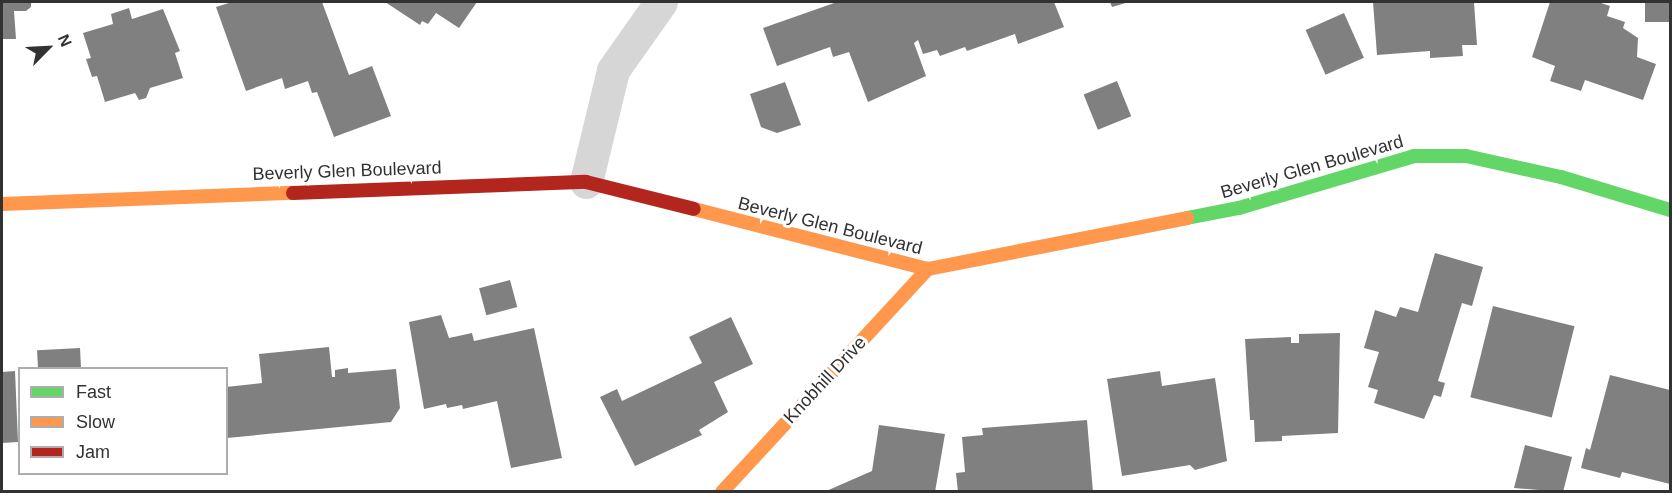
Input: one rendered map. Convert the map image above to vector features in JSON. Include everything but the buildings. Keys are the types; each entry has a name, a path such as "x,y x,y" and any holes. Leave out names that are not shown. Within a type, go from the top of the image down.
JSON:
{"main road":[{"name":"Beverly Glen Boulevard","path":"2,204 586,182 928,269 1239,208 1335,176 1414,156 1466,156 1561,177 1671,210"},
{"name":"Knobhill Drive","path":"722,492 928,269"}],"street":[{"path":"586,182 613,70 661,2"}],"traffic: fast":[{"path":"1187,218 1239,208 1414,156 1466,156 1561,177 1670,210"}],"traffic: slow":[{"path":"2,204 293,193"},
{"path":"694,209 928,269 1187,218"},
{"path":"722,492 928,269"}],"traffic: jam":[{"path":"293,193 586,182 694,209"}]}
